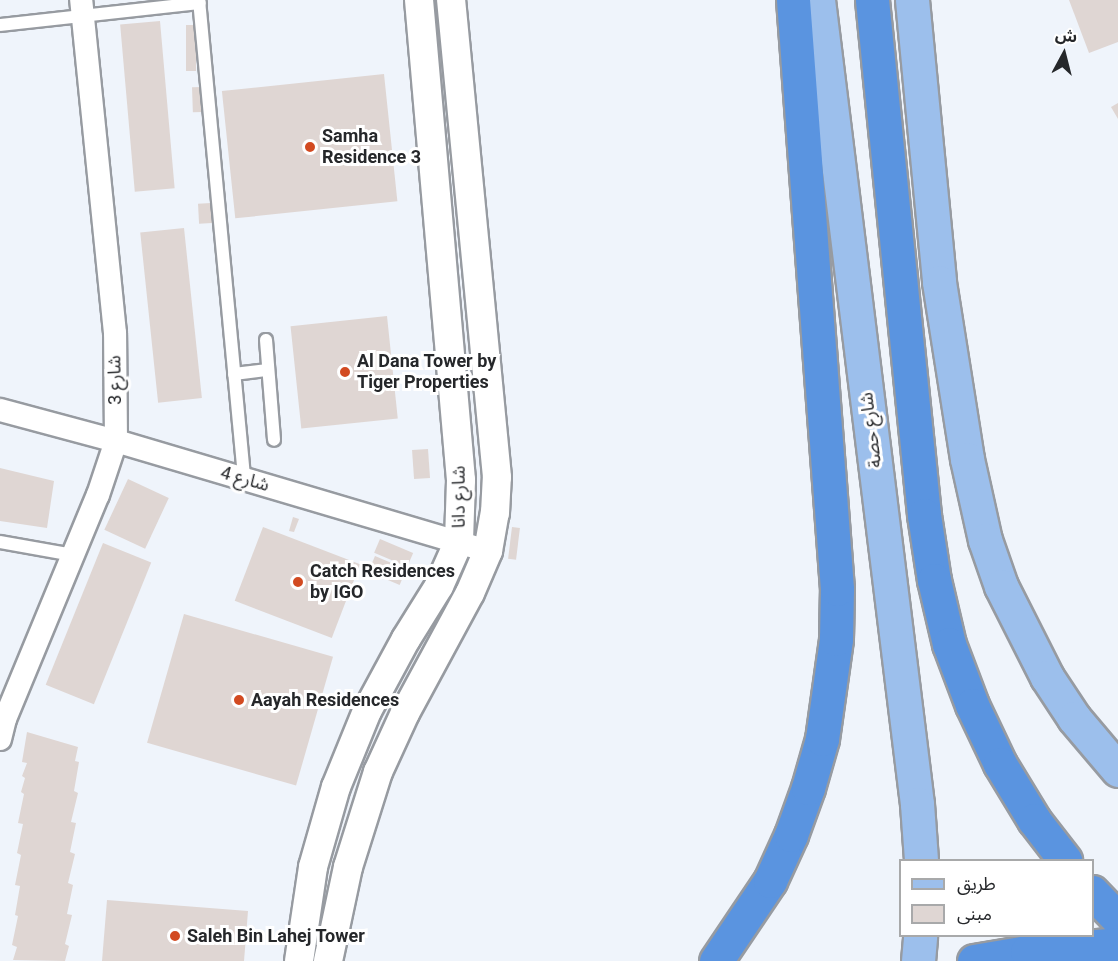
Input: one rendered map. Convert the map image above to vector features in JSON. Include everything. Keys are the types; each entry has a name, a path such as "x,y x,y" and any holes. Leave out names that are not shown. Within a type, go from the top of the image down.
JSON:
{"highway":[{"path":"717,961 770,881 791,835 811,778 831,689 836,639 837,589 793,0"},
{"path":"872,0 924,515 934,580 950,644 972,705 1000,764 1034,820 1063,859"},
{"path":"1094,894 1118,919"},
{"path":"974,961 1028,952 1118,944"}],"main road":[{"name":"شارع حصة","path":"818,0 917,804 921,859"},
{"path":"912,0 939,282 967,459 985,540 1001,586 1047,677 1074,718 1115,766"},
{"path":"918,961 920,937"}],"street":[{"name":"شارع دانا","path":"298,961 313,867 336,787 367,711 406,639 440,586 459,541 461,480 419,0"},
{"name":"شارع دانا","path":"328,961 348,867 378,772 405,712 466,603 488,551 495,513 497,477 451,0"},
{"name":"شارع 3","path":"0,739 5,719 98,495 116,441 115,333 83,8"},
{"name":"شارع 4","path":"0,410 116,441 488,551"}],"lane":[{"path":"0,25 83,8 200,2 244,478"},
{"path":"266,340 274,440"},
{"path":"234,374 268,370"},
{"path":"0,542 73,555"}],"building":[{"path":"1069,0 1118,0 1118,42 1089,53"},
{"path":"160,21 175,188 135,192 120,24"},
{"path":"186,25 196,25 196,71 186,71"},
{"name":"Samha Residence 3","path":"384,74 397,201 235,218 222,91"},
{"path":"192,87 202,87 203,112 193,112"},
{"path":"1118,103 1118,119 1111,107"},
{"path":"211,203 212,223 199,224 198,204"},
{"path":"184,228 202,398 158,403 140,233"},
{"name":"Al Dana Tower by Tiger Properties","path":"387,316 398,418 301,429 291,326"},
{"path":"428,449 430,478 414,479 412,450"},
{"path":"0,468 54,481 47,528 0,521"},
{"path":"128,479 169,498 145,549 104,530"},
{"path":"293,517 299,519 294,532 289,531"},
{"name":"Catch Residences by IGO","path":"263,527 360,564 332,638 235,601"},
{"path":"512,527 520,528 516,560 508,559"},
{"path":"380,539 413,553 407,567 374,553"},
{"path":"103,543 151,562 94,704 46,685"},
{"path":"375,556 406,569 400,585 368,572"},
{"name":"Aayah Residences","path":"184,614 333,657 296,786 147,743"},
{"path":"27,732 78,747 75,761 79,762 74,791 78,793 71,822 76,823 70,852 75,854 68,883 73,885 67,914 72,915 65,944 69,946 65,961 13,960 17,947 12,945 18,916 15,915 20,886 15,885 21,855 17,853 23,824 18,823 24,794 21,792 25,778 22,776 27,763 22,762"},
{"name":"Saleh Bin Lahej Tower","path":"107,900 248,911 244,961 102,961"}],"place":[{"name":"Samha Residence 3","path":"310,147"},
{"name":"Al Dana Tower by Tiger Properties","path":"345,372"},
{"name":"Catch Residences by IGO","path":"298,582"},
{"name":"Aayah Residences","path":"239,700"},
{"name":"Saleh Bin Lahej Tower","path":"175,936"}]}
